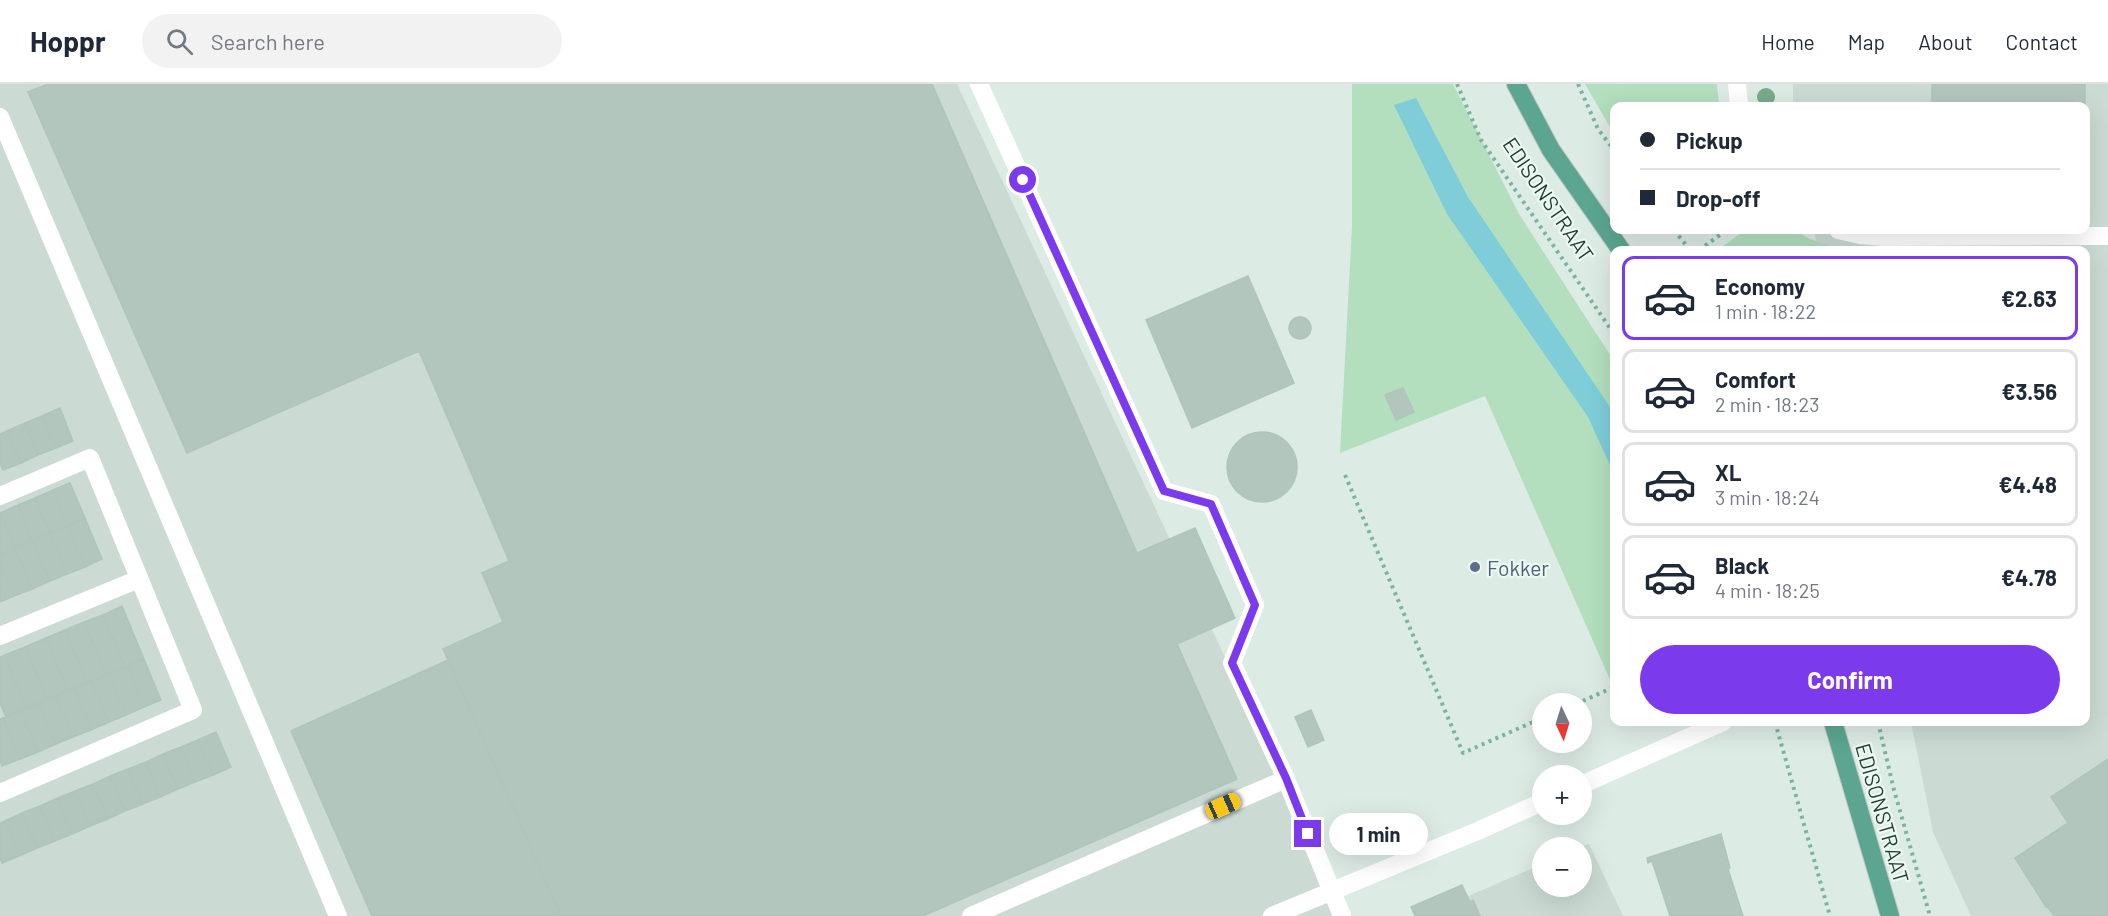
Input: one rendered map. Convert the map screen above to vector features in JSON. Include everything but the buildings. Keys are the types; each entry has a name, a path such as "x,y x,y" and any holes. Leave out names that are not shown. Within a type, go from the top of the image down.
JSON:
{"main road":[{"name":"EDISONSTRAAT","path":"1516,84 1551,150 1618,246"},
{"name":"EDISONSTRAAT","path":"1834,726 1890,916"}],"street":[{"path":"979,84 1164,491 1211,504 1255,605 1232,663 1286,778 1342,916"},
{"path":"1737,84 1739,102"},
{"path":"0,117 338,916"},
{"path":"1856,234 1883,237 2108,236"},
{"path":"0,496 90,458 193,710 0,793"},
{"path":"0,636 140,579"},
{"path":"1592,780 1713,726"},
{"path":"971,916 1286,778"},
{"path":"1272,916 1532,807"}],"path":[{"name":"EDISONSTRAAT","path":"1457,84 1481,140 1610,328"},
{"path":"1578,84 1598,129 1610,145"},
{"path":"1677,234 1687,246"},
{"path":"1705,246 1721,234"},
{"path":"1345,475 1463,753 1532,722"},
{"path":"1592,697 1610,689"},
{"path":"1776,726 1830,916"},
{"name":"EDISONSTRAAT","path":"1879,726 1894,790 1930,916"}],"shaded area":[{"path":"0,84 957,84 1346,916 0,916"},
{"path":"1793,84 2108,84 2108,916 1971,916 1933,832 1912,726 2090,726 2090,246 1817,246 1815,234 2090,234 2090,102 1793,102"},
{"path":"1592,850 1623,916 1422,916 1532,868 1532,897 1592,897"}],"green space":[{"path":"1352,84 1453,84 1519,214 1610,355 1610,680 1485,396 1340,453 1352,227"},
{"path":"1585,84 1717,84 1719,102 1610,102 1610,127"},
{"path":"1740,234 1801,234 1830,246 1723,246"}],"water":[{"path":"1416,98 1468,197 1610,407 1610,465 1588,417 1447,214 1394,105"}],"place":[{"name":"Fokker","path":"1475,567"}],"route":[{"path":"1023,180 1164,491 1211,504 1255,605 1232,663 1286,778 1308,834"}]}
